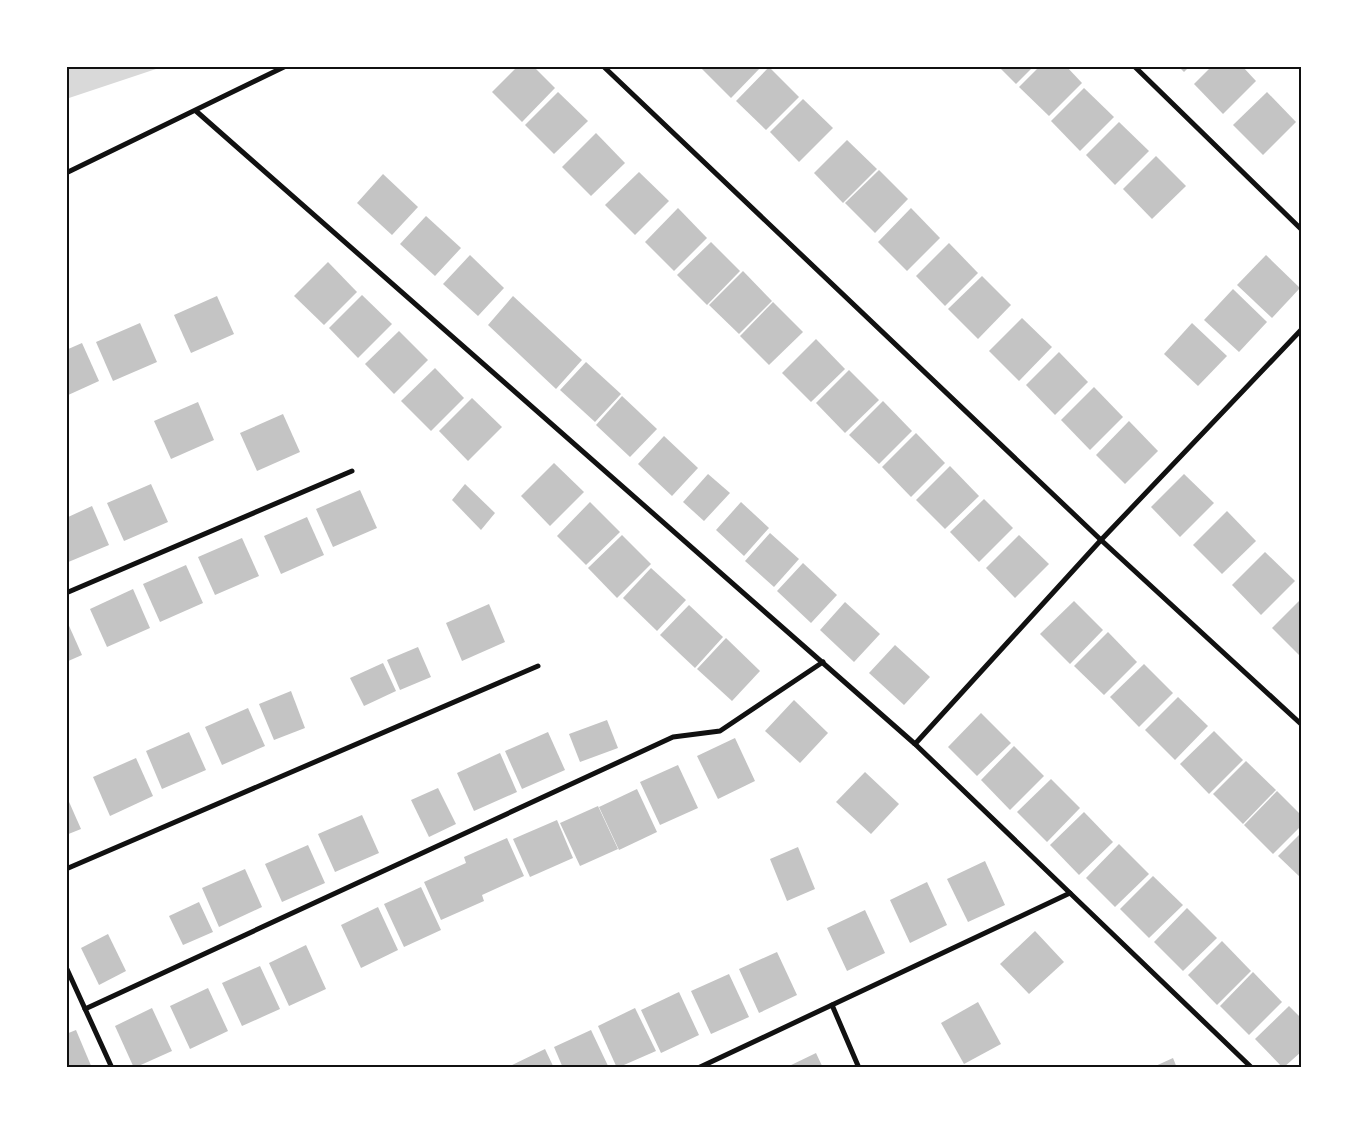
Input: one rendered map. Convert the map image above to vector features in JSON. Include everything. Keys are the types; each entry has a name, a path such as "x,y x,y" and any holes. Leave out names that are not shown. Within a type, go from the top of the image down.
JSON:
{"street":[{"path":"66,173 286,66"},
{"path":"603,66 1101,540 1301,724"},
{"path":"1134,66 1301,229"},
{"path":"196,111 915,744 1252,1068"},
{"path":"915,744 1101,540 1301,330"},
{"path":"66,593 352,471"},
{"path":"85,1009 673,737 720,731 823,662"},
{"path":"66,869 538,666"},
{"path":"698,1068 1070,893"},
{"path":"66,967 112,1068"},
{"path":"832,1005 859,1068"}],"shaded area":[{"path":"66,66 165,66 66,99"}],"building":[{"path":"518,66 533,66 555,88 522,122 492,92"},
{"path":"703,66 762,66 731,98 701,68"},
{"path":"998,66 1034,66 1016,84"},
{"path":"1040,66 1066,66 1082,83 1049,116 1019,87"},
{"path":"1178,66 1190,66 1184,72"},
{"path":"1212,66 1242,66 1256,81 1223,114 1194,84"},
{"path":"769,67 799,97 766,130 736,101"},
{"path":"1084,88 1114,117 1080,151 1051,121"},
{"path":"558,92 588,121 554,154 525,125"},
{"path":"1267,92 1296,122 1263,155 1233,125"},
{"path":"803,99 833,128 799,162 770,132"},
{"path":"1119,122 1149,151 1115,185 1086,155"},
{"path":"596,133 625,163 591,196 562,167"},
{"path":"847,140 877,169 843,203 814,173"},
{"path":"1156,156 1186,186 1152,219 1123,189"},
{"path":"879,170 908,199 875,233 845,203"},
{"path":"639,172 669,201 635,235 605,205"},
{"path":"383,174 418,207 392,235 357,203"},
{"path":"678,208 707,238 674,271 645,242"},
{"path":"911,208 940,238 907,271 878,242"},
{"path":"426,216 461,248 435,276 400,244"},
{"path":"711,242 740,271 707,305 677,275"},
{"path":"949,243 978,273 945,306 916,276"},
{"path":"470,255 504,288 478,316 443,284"},
{"path":"1266,255 1300,288 1272,318 1237,285"},
{"path":"328,262 357,292 324,325 294,296"},
{"path":"743,271 772,301 739,334 709,305"},
{"path":"982,276 1011,305 978,339 948,309"},
{"path":"1233,289 1267,322 1239,352 1204,320"},
{"path":"362,295 392,324 358,358 329,328"},
{"path":"217,296 234,334 191,353 174,315"},
{"path":"513,296 582,360 556,389 488,325"},
{"path":"773,302 803,332 769,365 740,336"},
{"path":"1022,318 1052,347 1019,381 989,351"},
{"path":"140,323 157,362 113,381 96,342"},
{"path":"1192,323 1227,356 1198,386 1164,354"},
{"path":"399,331 428,360 394,394 365,364"},
{"path":"816,339 845,369 811,402 782,373"},
{"path":"82,343 99,381 66,396 66,350"},
{"path":"1059,352 1088,382 1055,415 1026,385"},
{"path":"586,362 621,394 595,422 560,390"},
{"path":"435,368 464,398 431,431 401,401"},
{"path":"849,370 879,400 845,433 816,403"},
{"path":"1094,387 1123,417 1090,450 1061,420"},
{"path":"622,396 657,429 630,457 596,425"},
{"path":"472,398 502,427 468,461 439,431"},
{"path":"883,401 912,431 879,464 849,435"},
{"path":"198,402 214,440 171,459 154,421"},
{"path":"283,414 300,452 257,471 240,433"},
{"path":"1129,421 1158,451 1125,484 1096,455"},
{"path":"916,433 945,463 911,497 882,467"},
{"path":"664,436 698,468 672,496 638,464"},
{"path":"554,463 584,492 550,526 521,496"},
{"path":"950,466 979,496 945,529 916,500"},
{"path":"708,474 730,493 704,521 683,502"},
{"path":"1184,474 1214,503 1180,537 1151,507"},
{"path":"151,484 168,522 124,541 107,503"},
{"path":"465,484 495,513 481,530 452,500"},
{"path":"360,490 377,528 333,547 316,509"},
{"path":"984,499 1013,528 979,562 950,532"},
{"path":"590,502 620,532 586,565 557,536"},
{"path":"741,502 769,528 744,556 716,530"},
{"path":"92,506 109,545 66,563 66,518"},
{"path":"1227,511 1256,541 1222,574 1193,545"},
{"path":"307,517 324,555 281,574 264,536"},
{"path":"770,533 799,559 774,587 745,561"},
{"path":"622,535 651,564 617,598 588,568"},
{"path":"1019,535 1049,564 1015,598 986,568"},
{"path":"242,538 259,576 215,595 198,557"},
{"path":"1265,552 1295,581 1261,615 1232,585"},
{"path":"803,563 837,595 811,623 777,591"},
{"path":"186,565 203,603 160,622 143,584"},
{"path":"651,568 686,600 657,631 623,598"},
{"path":"133,589 150,628 107,647 90,609"},
{"path":"1301,599 1301,657 1272,628"},
{"path":"1074,601 1103,630 1070,664 1040,634"},
{"path":"845,602 880,634 854,662 820,630"},
{"path":"489,604 505,642 462,661 446,623"},
{"path":"689,605 723,637 695,668 660,635"},
{"path":"66,619 82,655 66,662"},
{"path":"1108,632 1137,662 1104,695 1074,666"},
{"path":"726,638 760,671 732,701 697,669"},
{"path":"895,645 930,677 904,705 869,673"},
{"path":"418,647 431,677 400,690 387,660"},
{"path":"383,663 396,691 364,706 350,678"},
{"path":"1144,664 1173,693 1139,727 1110,697"},
{"path":"291,691 305,728 274,740 259,704"},
{"path":"1178,697 1208,726 1175,760 1145,730"},
{"path":"794,700 828,733 800,763 765,731"},
{"path":"248,708 265,746 222,765 205,727"},
{"path":"981,713 1011,743 977,776 948,747"},
{"path":"607,720 618,748 580,762 569,734"},
{"path":"1214,731 1243,760 1209,794 1180,764"},
{"path":"189,732 206,770 162,789 146,751"},
{"path":"548,732 565,770 522,789 505,751"},
{"path":"735,738 755,781 718,799 697,756"},
{"path":"1014,746 1044,776 1010,810 981,780"},
{"path":"500,753 517,792 474,811 457,773"},
{"path":"136,758 153,796 110,816 93,777"},
{"path":"1246,761 1276,790 1243,824 1213,794"},
{"path":"678,765 698,808 660,825 640,782"},
{"path":"865,772 899,804 871,834 836,802"},
{"path":"1051,779 1080,808 1047,842 1017,812"},
{"path":"438,788 456,824 429,837 411,800"},
{"path":"637,789 657,832 619,850 599,807"},
{"path":"1277,791 1301,815 1301,826 1273,854 1244,825"},
{"path":"66,795 81,829 66,835"},
{"path":"598,806 618,849 580,866 560,823"},
{"path":"1084,812 1113,842 1079,875 1050,845"},
{"path":"362,815 379,853 335,872 318,834"},
{"path":"557,820 573,858 530,877 513,839"},
{"path":"1301,833 1301,878 1278,856"},
{"path":"507,838 524,876 482,895 484,901 441,920 424,882 466,863 464,857"},
{"path":"1119,844 1149,874 1115,907 1086,878"},
{"path":"308,845 325,883 282,902 265,864"},
{"path":"798,847 815,889 787,901 770,859"},
{"path":"985,861 1005,905 968,922 947,879"},
{"path":"245,869 262,907 219,927 202,888"},
{"path":"1153,876 1183,905 1149,938 1120,909"},
{"path":"927,882 947,925 910,943 890,900"},
{"path":"421,887 441,930 404,947 384,904"},
{"path":"199,902 213,932 183,945 169,916"},
{"path":"378,907 398,950 361,968 341,925"},
{"path":"1187,908 1217,938 1183,971 1154,942"},
{"path":"865,910 885,953 847,971 827,928"},
{"path":"1035,931 1064,962 1029,994 1000,964"},
{"path":"108,934 126,971 99,985 81,948"},
{"path":"1222,941 1251,971 1217,1005 1188,975"},
{"path":"306,945 326,989 289,1006 269,963"},
{"path":"777,952 797,995 759,1013 739,969"},
{"path":"260,966 280,1009 242,1026 222,983"},
{"path":"1253,972 1282,1002 1249,1035 1220,1006"},
{"path":"729,974 749,1017 711,1034 691,991"},
{"path":"208,988 228,1031 190,1049 170,1006"},
{"path":"679,992 699,1035 661,1053 641,1010"},
{"path":"978,1002 1001,1044 964,1064 941,1023"},
{"path":"1289,1006 1301,1018 1301,1052 1283,1068 1255,1039"},
{"path":"152,1008 172,1051 134,1068 115,1026"},
{"path":"635,1008 656,1051 617,1068 598,1026"},
{"path":"76,1030 92,1068 66,1068 66,1034"},
{"path":"591,1030 609,1068 563,1068 554,1047"},
{"path":"545,1049 554,1068 506,1068"},
{"path":"816,1053 823,1068 785,1068"},
{"path":"1173,1058 1177,1068 1151,1068"}]}
